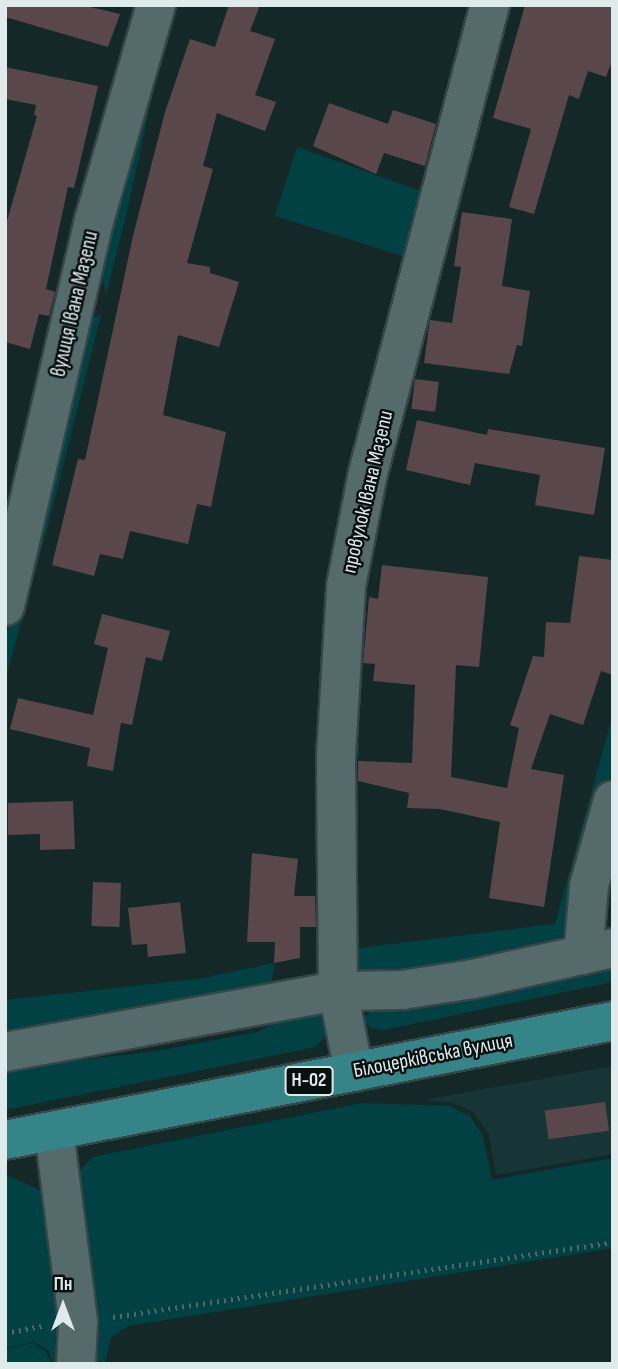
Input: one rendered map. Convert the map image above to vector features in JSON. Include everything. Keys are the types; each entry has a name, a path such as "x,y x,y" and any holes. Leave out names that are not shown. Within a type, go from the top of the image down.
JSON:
{"main road":[{"name":"Білоцерківська вулиця","path":"5,1140 613,1021"}],"street":[{"name":"вулиця Івана Мазепи","path":"5,606 94,221 156,5"},
{"name":"провулок Івана Мазепи","path":"354,1072 338,991 337,731 340,642 351,549 424,252 490,5"},
{"path":"5,1052 338,991 402,990 598,952 589,886 613,800"},
{"path":"54,1131 78,1322 76,1364"}],"path":[{"path":"78,1322 613,1242"}],"shaded area":[{"path":"167,28 126,216 106,295 101,271"},
{"path":"297,147 429,194 413,245 414,261 384,390 361,466 350,466 362,461 409,258 275,216"},
{"path":"101,314 52,511 5,681 5,640 90,319"},
{"path":"613,714 613,767 570,932 562,946 552,953 419,977 374,979 353,971 349,965 342,755 348,742 359,742 359,756 348,762 351,949 555,924"},
{"path":"613,959 613,982 384,1030 371,1028 362,1020 379,1003"},
{"path":"274,963 271,991 5,1046 5,1000 198,979"},
{"path":"327,1013 335,1025 316,1047 5,1110 5,1069 157,1051 257,1032 289,1016"},
{"path":"613,1066 613,1154 496,1175 489,1134 473,1112 453,1103 424,1100"},
{"path":"362,1103 449,1106 470,1116 483,1136 492,1180 613,1158 613,1248 128,1326 111,1338 105,1364 88,1364 78,1172 93,1157"},
{"path":"5,1174 44,1192 68,1364 53,1364 49,1351 34,1342 5,1348"},
{"path":"33,1343 47,1353 51,1364 5,1364 5,1349"}],"building":[{"path":"5,5 82,5 120,14 108,47 5,17"},
{"path":"229,5 260,5 250,31 275,39 255,95 276,102 265,131 217,113 203,166 213,169 187,263 210,267 210,273 239,282 219,347 178,335 163,415 226,432 211,507 197,504 188,544 130,531 123,559 100,554 94,576 52,565 78,459 85,460 133,236 165,112 190,39 215,47"},
{"path":"525,5 613,5 613,59 606,77 588,71 579,99 569,95 534,214 509,207 531,129 493,118"},
{"path":"5,67 98,86 74,188 68,187 46,289 55,292 49,316 39,314 30,349 5,342 5,228 37,116 34,115 36,105 5,99"},
{"path":"329,103 388,124 393,110 436,124 425,166 384,153 376,174 313,146"},
{"path":"462,212 512,219 502,286 530,291 522,346 517,345 509,374 424,363 430,320 452,323 461,267 454,266"},
{"path":"415,379 439,382 435,412 411,409"},
{"path":"417,420 487,435 488,429 605,448 594,515 535,505 540,475 475,463 470,485 406,470"},
{"path":"579,556 613,560 613,675 601,671 583,725 550,714 531,769 564,775 544,907 489,898 500,822 440,809 407,808 409,793 358,781 358,761 412,763 415,685 373,681 375,664 363,663 369,597 378,599 382,565 488,577 479,667 456,665 451,777 507,788 519,728 510,725 533,656 544,657 546,622 570,623"},
{"path":"102,614 170,631 162,661 146,657 132,725 121,723 113,771 87,766 90,748 10,729 18,698 93,715 108,648 94,644"},
{"path":"73,801 75,849 40,850 40,834 8,835 8,803"},
{"path":"252,853 298,859 294,896 315,896 316,927 300,927 300,958 274,963 275,942 247,942"},
{"path":"93,882 121,883 119,927 91,926"},
{"path":"180,902 186,953 148,957 147,944 132,945 128,908"},
{"path":"605,1102 609,1131 549,1139 545,1110"}]}
